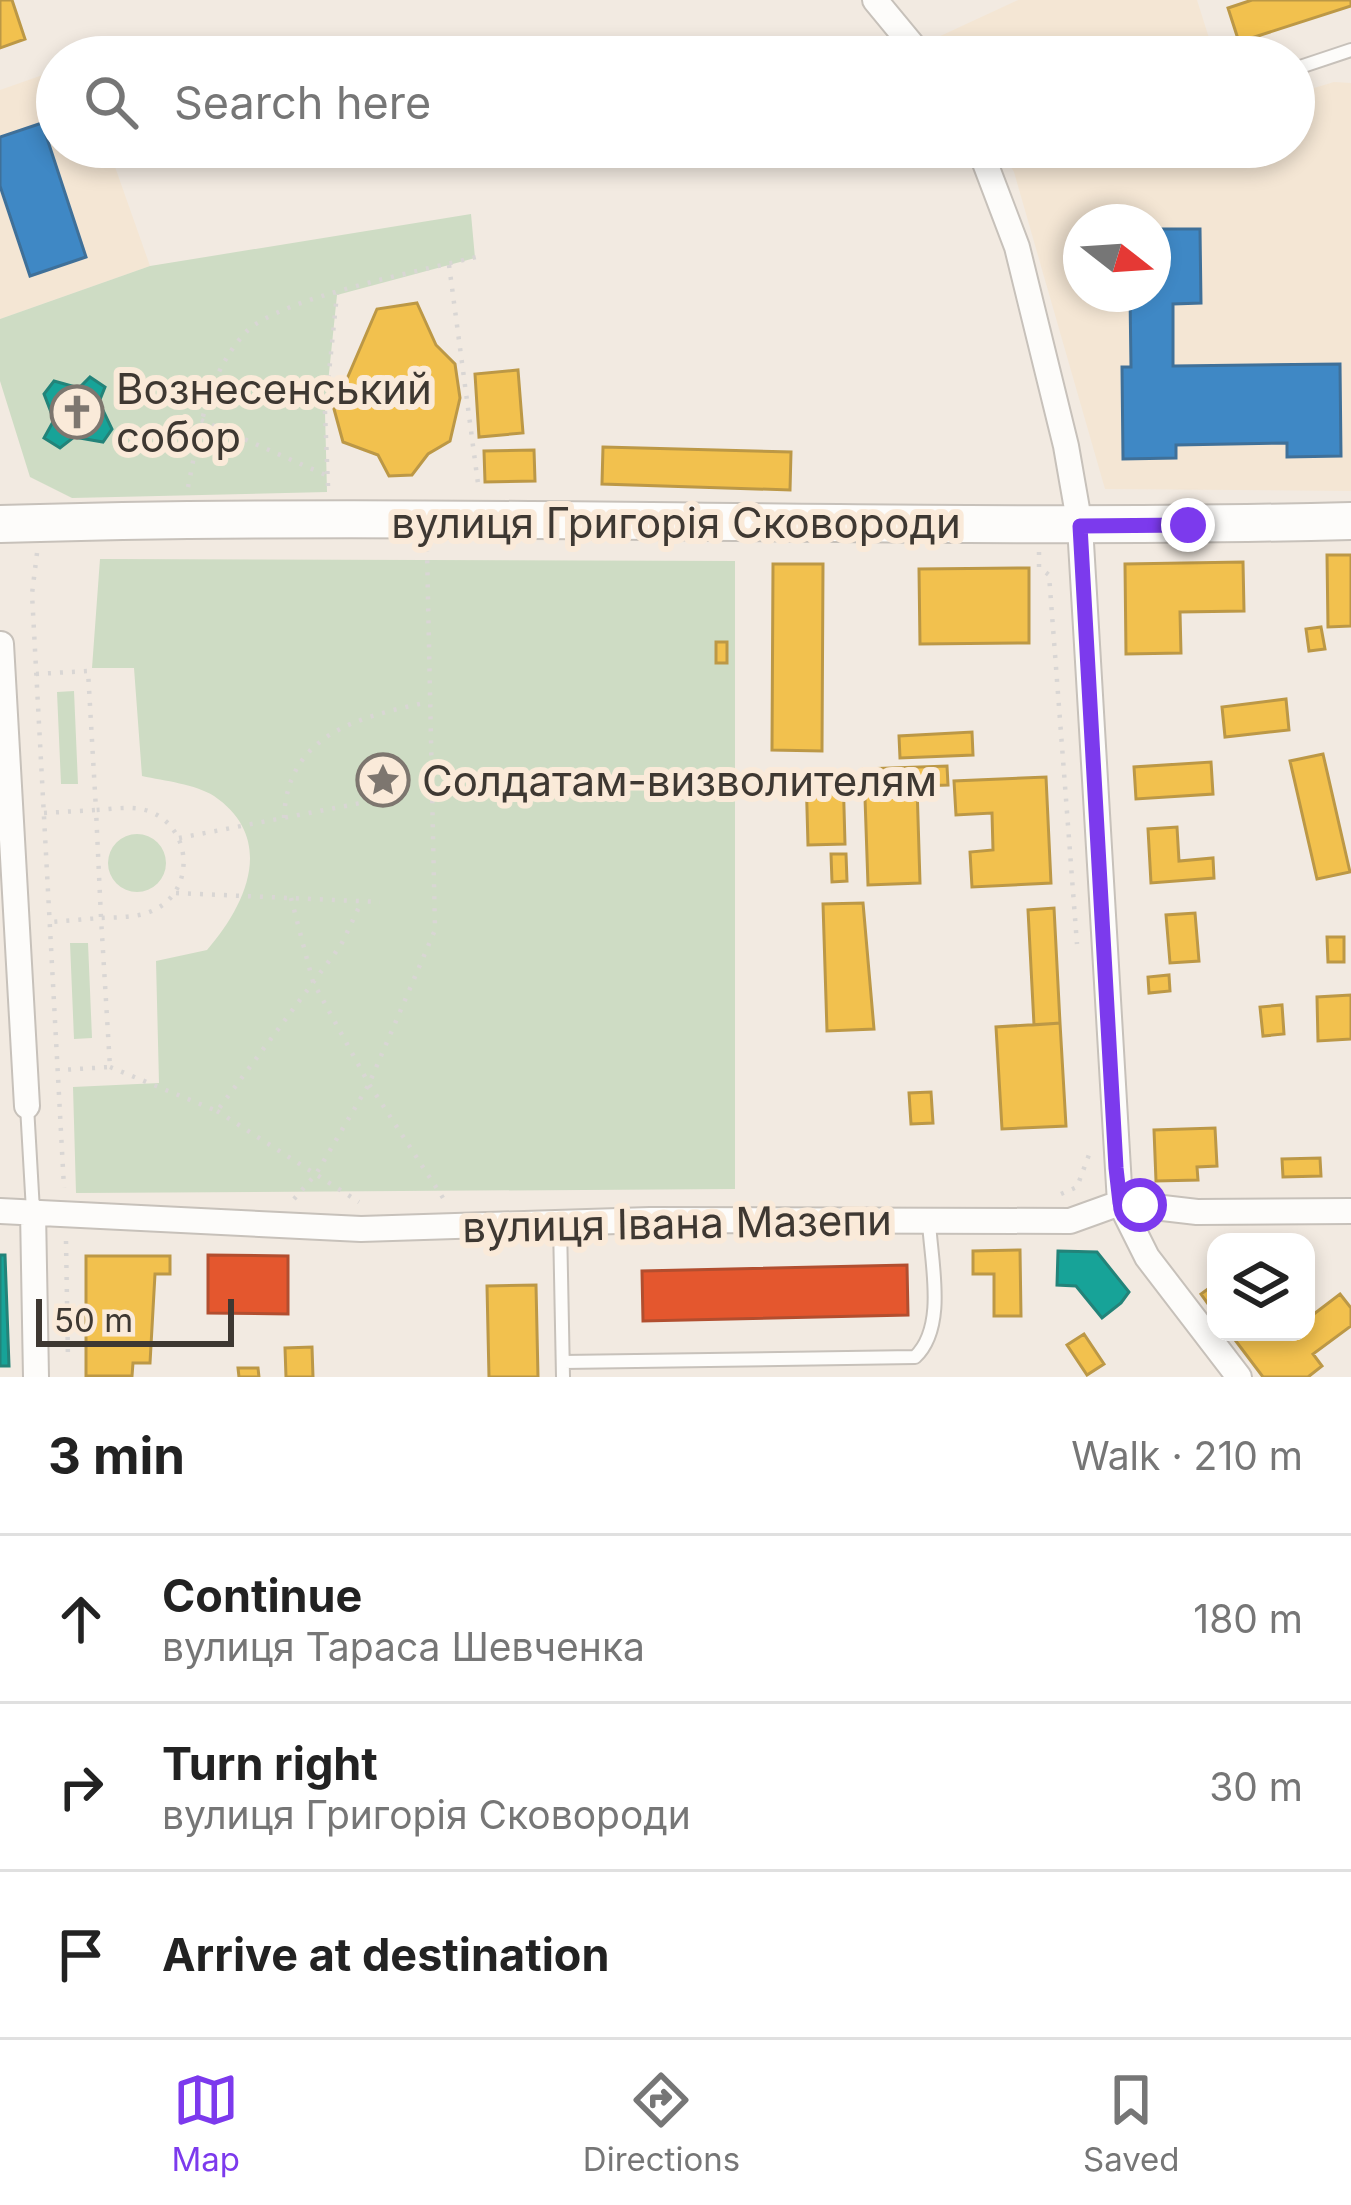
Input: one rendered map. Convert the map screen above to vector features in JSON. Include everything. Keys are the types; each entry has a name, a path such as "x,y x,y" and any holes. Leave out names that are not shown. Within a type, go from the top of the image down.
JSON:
{"street":[{"path":"875,0 905,36"},
{"path":"988,168 1031,303 1080,526 1120,1203 1147,1257 1239,1377"},
{"name":"вулиця Григорія Сковороди","path":"0,524 548,517 1038,526 1351,521"},
{"path":"1,644 27,1106"},
{"name":"вулиця Івана Мазепи","path":"0,1211 361,1228 1070,1221 1120,1203 1197,1212 1351,1211"},
{"path":"33,1211 36,1377"}],"lane":[{"path":"1315,63 1350,54"},
{"path":"0,627 1,644"},
{"path":"27,1106 33,1211"},
{"path":"560,1223 563,1370 916,1357 928,1344 933,1324 929,1220"}],"path":[{"path":"187,493 201,420 220,369 248,330 284,309 484,256"},
{"path":"449,265 480,496"},
{"path":"327,492 325,412 337,294"},
{"path":"201,420 328,476"},
{"path":"41,523 32,594 65,1211 68,1360"},
{"path":"1038,526 1039,567 1048,575 1078,956"},
{"path":"314,1203 291,1204 316,1174 369,1084 434,930 427,544"},
{"path":"36,674 88,671 110,1067"},
{"path":"284,818 290,776 313,744 357,720 429,702"},
{"path":"179,838 366,802"},
{"path":"44,813 148,811 179,838 184,866 176,892 154,911 50,922"},
{"path":"176,892 380,902"},
{"path":"291,898 314,982 369,1084 445,1201 424,1202"},
{"path":"217,1111 341,945 362,901"},
{"path":"58,1070 110,1067 217,1111 359,1202 336,1203"},
{"path":"1054,1196 1077,1187 1093,1146"}],"shaded area":[{"path":"1018,0 1197,0 1208,36 940,36"},
{"path":"36,77 36,168 115,168 150,266 0,319 0,90"},
{"path":"1351,83 1351,491 1105,489 1012,168 1315,168 1315,88"}],"green space":[{"path":"471,214 475,258 337,295 325,412 327,492 72,498 30,477 0,381 0,319 150,266"},
{"path":"100,559 735,561 735,1189 76,1193 73,1087 159,1083 156,961 207,950 243,893 250,852 233,813 214,796 142,776 134,668 92,668"},
{"path":"74,691 78,784 61,784 57,692"},
{"path":"137,834 157,843 166,863 157,883 137,892 117,883 108,863 117,843"},
{"path":"70,943 88,943 92,1038 74,1039"}],"building: Homes":[{"path":"0,0 12,0 25,39 0,48"},
{"path":"1252,0 1351,0 1351,6 1258,36 1237,36 1228,8"},
{"path":"417,303 436,345 455,364 460,398 450,441 428,454 412,475 389,476 378,455 343,442 334,409 377,309"},
{"path":"518,370 523,433 479,437 475,374"},
{"path":"603,447 791,452 790,490 602,484"},
{"path":"534,450 535,481 485,482 484,451"},
{"path":"1327,555 1351,555 1351,626 1328,627"},
{"path":"1243,562 1244,611 1180,612 1181,653 1126,654 1125,564"},
{"path":"773,564 823,564 822,751 772,750"},
{"path":"1029,568 1029,643 920,644 919,569"},
{"path":"1321,627 1325,649 1309,651 1306,629"},
{"path":"716,642 727,642 727,663 716,663"},
{"path":"1286,699 1289,730 1225,737 1222,707"},
{"path":"972,732 973,755 900,758 899,736"},
{"path":"1323,754 1350,872 1317,879 1290,761"},
{"path":"1211,762 1213,794 1136,799 1134,767"},
{"path":"947,766 948,785 917,786 920,883 868,885 864,769"},
{"path":"843,772 845,844 808,845 806,773"},
{"path":"1046,777 1051,883 972,887 970,852 993,850 992,813 956,815 954,781"},
{"path":"1177,827 1179,861 1213,858 1214,878 1151,883 1148,829"},
{"path":"831,854 846,854 847,881 832,882"},
{"path":"863,903 874,1029 827,1031 823,904"},
{"path":"1054,908 1060,1023 1034,1025 1028,910"},
{"path":"1195,913 1199,961 1170,963 1166,915"},
{"path":"1327,937 1344,937 1344,962 1328,962"},
{"path":"1169,975 1170,991 1149,993 1148,977"},
{"path":"1351,995 1351,1039 1318,1041 1317,997"},
{"path":"1282,1005 1284,1034 1263,1036 1260,1007"},
{"path":"1060,1023 1066,1126 1002,1129 996,1027"},
{"path":"931,1092 933,1123 911,1124 909,1093"},
{"path":"1215,1128 1217,1166 1197,1167 1198,1180 1156,1181 1154,1130"},
{"path":"1320,1158 1321,1176 1283,1177 1282,1159"},
{"path":"1020,1250 1021,1316 994,1316 994,1274 973,1274 973,1251"},
{"path":"86,1256 170,1256 170,1274 155,1274 150,1363 133,1363 132,1376 86,1376"},
{"path":"536,1285 538,1377 489,1377 487,1286"},
{"path":"1340,1294 1351,1308 1351,1326 1313,1354 1322,1366 1308,1377 1263,1377 1236,1341 1315,1341 1315,1313"},
{"path":"1084,1334 1104,1364 1087,1375 1067,1345"},
{"path":"312,1347 313,1377 286,1377 285,1348"},
{"path":"238,1368 258,1368 259,1377 239,1377"}],"building: Shops":[{"path":"208,1255 288,1256 288,1314 208,1313"},
{"path":"907,1265 908,1315 643,1321 642,1271"}],"building: Schools":[{"path":"36,125 36,168 57,168 86,257 30,276 0,186 0,137"},
{"path":"1171,229 1200,229 1201,303 1173,304 1173,366 1340,364 1341,456 1287,457 1287,443 1176,445 1176,458 1123,459 1122,367 1131,367 1130,312 1171,312"}],"building: Public":[{"name":"Вознесенський собор","path":"90,377 105,387 99,402 112,429 103,442 74,437 60,448 44,438 54,420 44,394 54,381 79,388"},
{"path":"1058,1251 1097,1252 1129,1292 1102,1318 1076,1286 1057,1285"},
{"path":"0,1255 5,1255 9,1366 0,1366"}],"place":[{"name":"Вознесенський собор","path":"77,412"},
{"name":"Солдатам-визволителям","path":"383,780"}],"route":[{"path":"1140,1205 1120,1203 1116,1168 1080,526 1188,525"}]}
